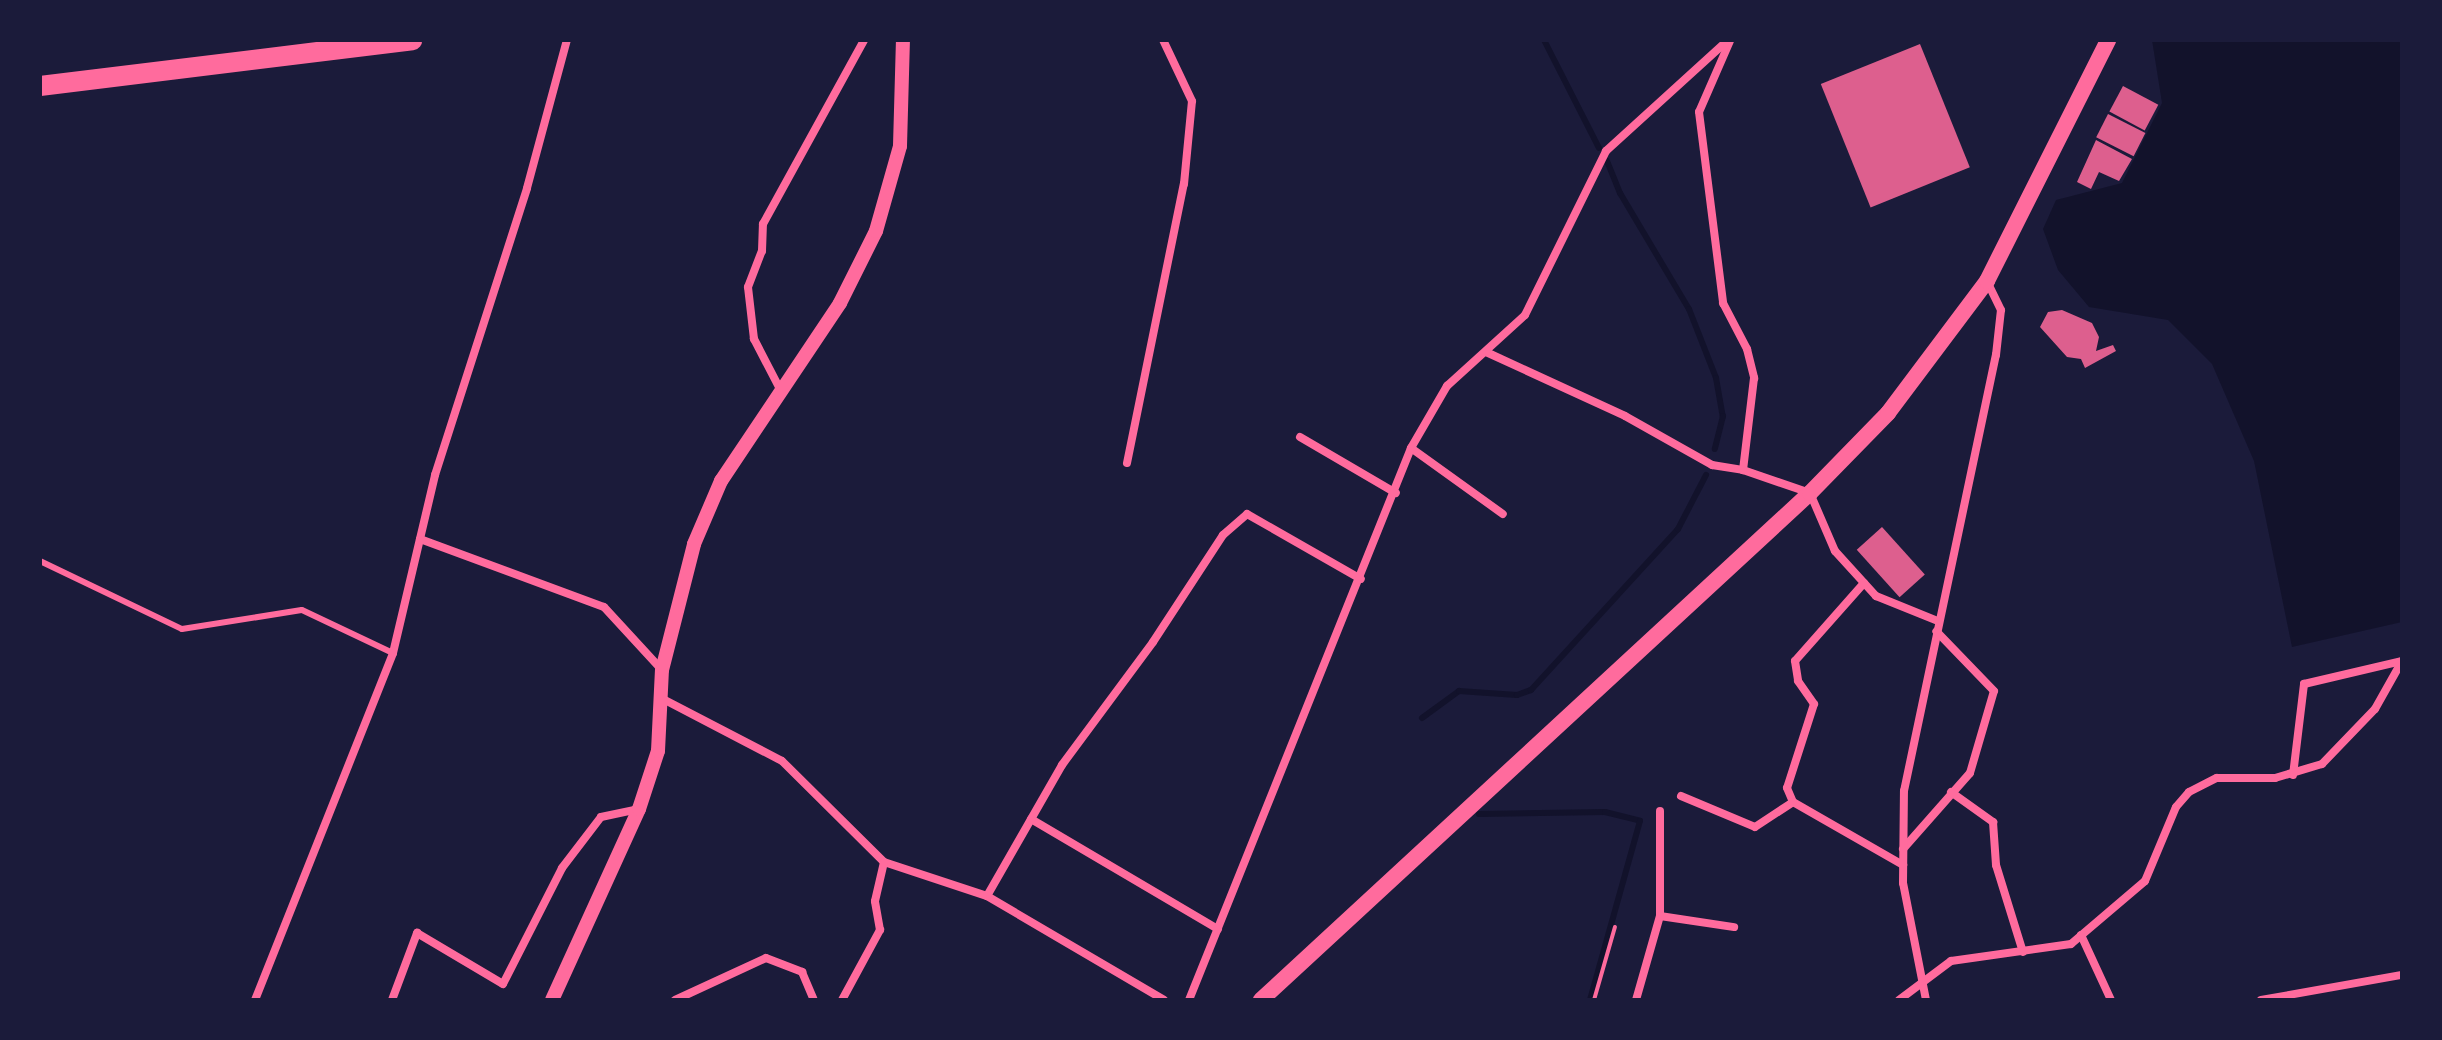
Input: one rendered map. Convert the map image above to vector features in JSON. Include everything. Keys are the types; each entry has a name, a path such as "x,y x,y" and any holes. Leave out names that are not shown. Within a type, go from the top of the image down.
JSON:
{"main road":[{"path":"40,86 412,40"},
{"path":"1261,1000 1810,493 1897,401 1987,281 2108,40"}],"street":[{"path":"255,1000 393,653 420,539 567,40"},
{"path":"781,391 754,339 748,287 762,251 763,224 864,40"},
{"path":"552,1000 639,809 658,751 662,670 694,544 715,494 840,303 876,231 900,146 903,40"},
{"path":"1127,463 1184,184 1192,101 1163,40"},
{"path":"1189,1000 1396,493 1411,448 1447,386 1525,315 1606,151 1729,40"},
{"path":"1729,40 1699,112 1721,292 1747,349 1754,378 1743,470"},
{"path":"1926,1000 1903,865 1904,791 1996,355 2001,310 1987,281"},
{"path":"1486,352 1625,416 1712,465 1743,470 1810,493 1835,551 1876,596 1937,626 1994,691 1970,773 1903,849"},
{"path":"1300,437 1396,493"},
{"path":"1411,448 1503,514"},
{"path":"987,896 1062,765 1153,642 1223,535 1247,514 1361,579"},
{"path":"420,539 604,607 662,670"},
{"path":"1864,583 1795,661 1798,681 1814,704 1787,788 1793,802 1903,865"},
{"path":"2293,775 2304,684 2402,661"},
{"path":"1899,1000 1922,979 1951,961 2071,944 2145,881 2176,807 2189,792 2217,778 2293,775 2322,764 2343,746 2375,709 2402,661"},
{"path":"661,698 782,761 884,862 987,896 1164,1000"},
{"path":"1951,792 1993,822 1996,865 2023,952"},
{"path":"1681,796 1755,827 1793,802"},
{"path":"392,1000 417,933 503,984 562,868 593,827 601,817 639,809"},
{"path":"1636,1000 1660,916 1660,811"},
{"path":"1031,819 1218,929"},
{"path":"842,1000 880,930 875,901 884,862"},
{"path":"1660,916 1734,927"},
{"path":"2081,935 2111,1000"},
{"path":"675,1000 766,958 802,972 814,1000"},
{"path":"2261,1000 2402,975"}],"lane":[{"path":"40,561 182,629 302,610 393,653"}],"path":[{"path":"1594,1000 1615,927"}],"shaded area":[{"path":"2152,40 2402,40 2402,622 2292,647 2254,461 2212,364 2168,320 2089,307 2058,270 2043,229 2056,200 2122,183 2162,103"}],"building":[{"path":"1920,44 1970,167 1871,207 1821,84"},
{"path":"2123,86 2158,105 2145,130 2109,112"},
{"path":"2108,114 2145,133 2134,156 2096,137"},
{"path":"2096,140 2132,159 2119,181 2099,172 2091,189 2077,182"},
{"path":"2062,310 2092,323 2099,337 2096,351 2113,345 2116,351 2085,368 2081,359 2067,357 2040,327 2048,312"},
{"path":"1882,527 1925,575 1900,597 1857,550"}],"waterway":[{"path":"1544,40 1599,148"},
{"path":"1607,161 1620,193 1689,309 1716,378 1723,416 1715,449"},
{"path":"1422,718 1459,691 1517,695 1531,690 1678,529 1706,475"},
{"path":"1479,814 1605,812 1640,821 1590,1000"}]}
